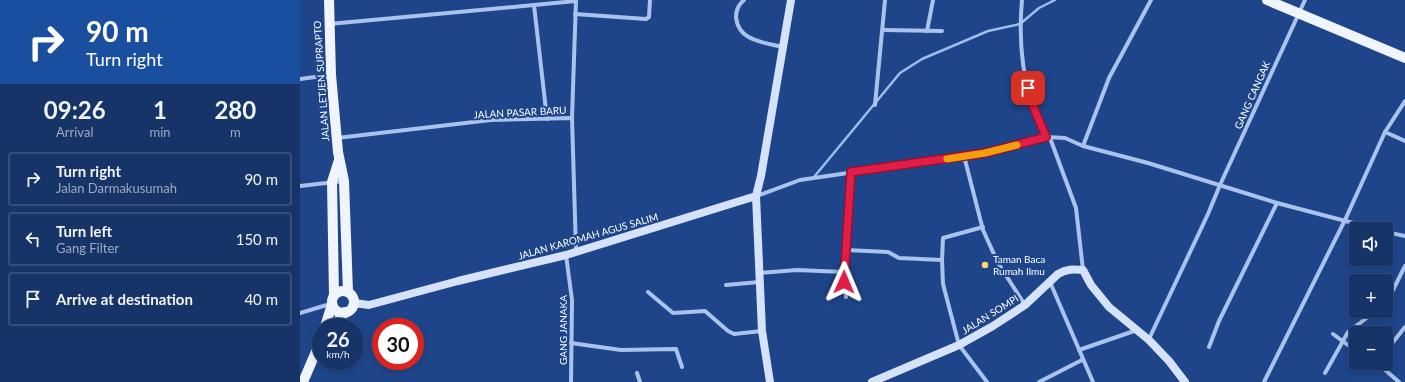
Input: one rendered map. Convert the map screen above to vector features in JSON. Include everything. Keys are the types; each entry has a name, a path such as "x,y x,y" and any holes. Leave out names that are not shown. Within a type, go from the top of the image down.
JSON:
{"main road":[{"name":"JALAN LETJEN SUPRAPTO","path":"329,0 331,75 336,138 344,181 348,292"},
{"path":"770,382 762,331 756,196 761,176 791,0"},
{"path":"1267,0 1405,58"},
{"name":"JALAN LETJEN SUPRAPTO","path":"328,318 333,300 332,182 339,160"},
{"name":"JALAN KAROMAH AGUS SALIM","path":"354,303 369,305 458,281 566,255 756,196"},
{"name":"JALAN SOMPI","path":"872,382 959,345 1025,304 1064,270 1083,270"},
{"path":"1083,270 1091,285 1108,307 1137,330 1169,360 1185,382"},
{"path":"340,318 345,312 351,309 354,303 353,297 348,292 339,292 333,300 338,312 345,312"},
{"path":"303,382 312,361"}],"street":[{"path":"329,24 576,0 572,118"},
{"path":"575,14 646,19 649,17 650,0"},
{"path":"744,0 737,8 736,14 736,21 743,34 752,40 782,47"},
{"path":"875,105 885,0"},
{"path":"927,31 933,0"},
{"path":"1022,0 1020,28 1023,63 1031,101 1048,137 1076,208 1083,270"},
{"path":"1083,146 1109,78 1151,0"},
{"name":"GANG CANGAK","path":"1148,340 1208,214 1305,0"},
{"path":"534,5 547,118"},
{"path":"883,30 942,31"},
{"path":"300,79 331,75"},
{"path":"1264,382 1344,220 1385,132 1405,101"},
{"name":"JALAN PASAR BARU","path":"336,138 491,120 572,118 576,251"},
{"path":"1385,132 1405,141"},
{"path":"756,196 800,180 985,153 1048,137 1065,138 1083,146 1148,163 1277,203 1351,222"},
{"path":"964,156 983,227 998,263 1025,304"},
{"path":"846,297 844,272 851,172"},
{"path":"300,186 344,181"},
{"path":"1209,347 1218,321 1277,203"},
{"path":"983,227 943,238 942,260 943,284 959,345 987,382"},
{"path":"1393,233 1405,236"},
{"path":"846,250 888,252 899,258 942,260"},
{"name":"GANG JANAKA","path":"566,255 572,300 570,356 571,382"},
{"path":"1393,290 1405,266"},
{"path":"759,273 797,270 844,272"},
{"path":"726,286 760,282"},
{"path":"1050,282 1092,382"},
{"path":"648,292 673,313 705,311 728,331 734,334 762,331"},
{"path":"300,314 333,300"},
{"path":"1325,373 1343,341 1353,328 1367,318"},
{"path":"1393,342 1405,327"},
{"path":"1079,350 1137,330"},
{"path":"1333,334 1349,346"},
{"path":"571,343 622,350 676,349 682,367"},
{"path":"1041,381 1082,360"},
{"path":"1385,370 1400,382 1405,379"},
{"path":"637,373 640,382"}],"waterway":[{"path":"814,177 900,73 922,59 988,31 1020,24 1039,8 1055,0"}],"slow traffic":[{"path":"947,159 985,153 1017,145"}],"place":[{"name":"Taman Baca Rumah Ilmu","path":"985,265"}],"route":[{"path":"844,282 851,172 985,153 1046,137 1031,101 1028,88"}]}
